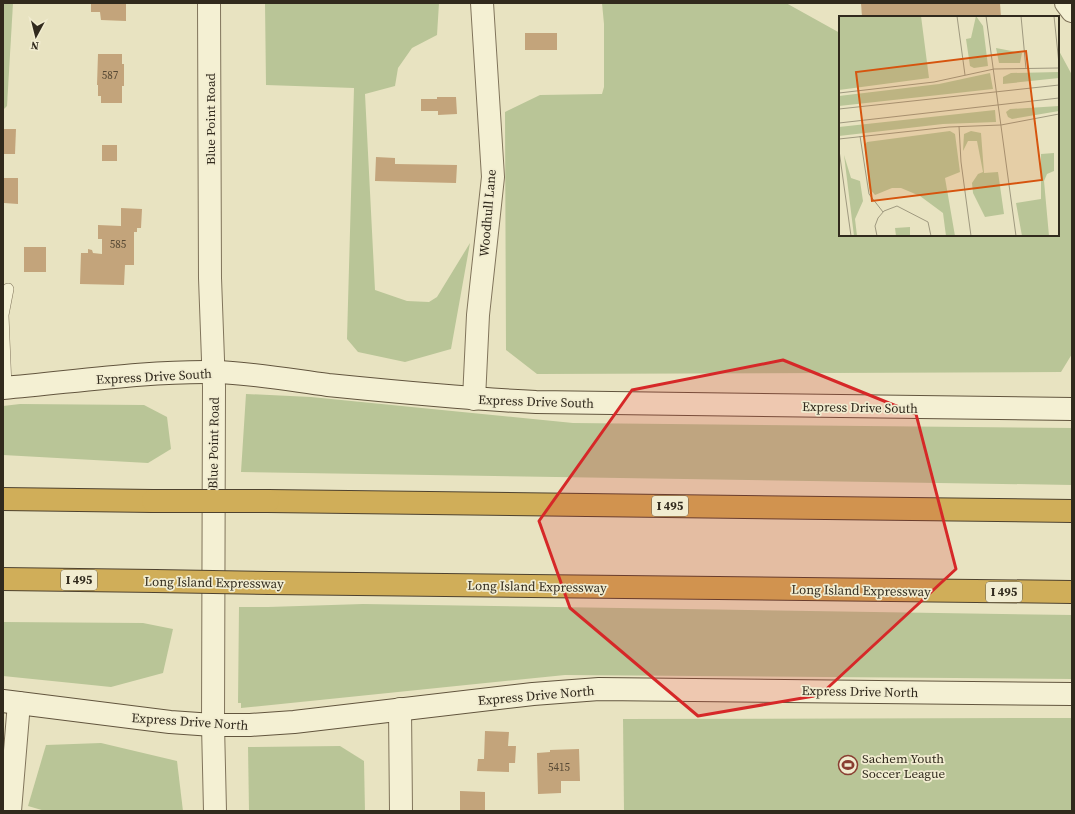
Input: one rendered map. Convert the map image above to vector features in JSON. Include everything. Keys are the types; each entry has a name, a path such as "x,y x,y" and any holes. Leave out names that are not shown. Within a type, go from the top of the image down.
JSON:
{"highway":[{"name":"I 495","path":"3,499 1072,511"},
{"name":"Long Island Expressway","path":"3,580 1072,592"}],"main road":[{"name":"Blue Point Road","path":"209,3 210,278 214,372 213,725 215,811"},
{"name":"Woodhull Lane","path":"474,399 478,315 493,177 482,3"},
{"path":"1066,3 1072,11"},
{"name":"Express Drive South","path":"5,388 177,372 214,372 250,374 349,387 474,399 594,404 1072,409"},
{"name":"Express Drive North","path":"11,702 170,722 213,725 250,725 294,722 564,691 599,689 1072,694"},
{"path":"10,811 11,702"},
{"path":"400,709 401,811"}],"lane":[{"path":"5,388 3,315 8,289"}],"highlighted area":[{"path":"783,360 916,414 956,569 820,695 698,716 570,608 539,521 632,390"}],"green space":[{"path":"3,3 13,3 7,106 3,110"},
{"path":"265,3 439,3 437,35 412,48 398,68 395,86 365,94 375,290 407,301 429,302 437,297 470,243 451,349 405,362 358,352 347,339 354,88 266,85"},
{"path":"602,3 786,3 839,32 839,236 1059,236 1059,51 1072,75 1072,354 1061,372 537,374 506,350 505,112 540,95 602,94 604,87 604,24"},
{"path":"246,394 311,397 573,423 1072,428 1072,485 241,472"},
{"path":"20,404 144,405 167,417 171,449 148,463 3,455 3,406"},
{"path":"363,604 1072,615 1072,679 565,675 241,708 241,703 238,703 239,607"},
{"path":"3,622 143,623 173,629 163,673 111,687 3,676"},
{"name":"Sachem Youth Soccer League","path":"1072,718 1072,811 624,811 623,719"},
{"path":"101,743 177,761 183,811 45,811 28,806 46,745"},
{"path":"340,746 364,761 365,811 249,811 248,747"}],"building":[{"path":"91,3 126,3 126,21 101,20 100,12 91,12"},
{"path":"861,3 1000,3 1001,16 862,16"},
{"path":"525,33 557,33 557,50 525,50"},
{"path":"98,54 122,54 122,64 124,64 124,86 122,86 122,103 101,103 101,96 98,96 97,85"},
{"path":"437,97 456,97 457,114 438,115 438,111 421,111 421,99 437,99"},
{"path":"3,129 16,129 15,154 3,154"},
{"path":"102,145 117,145 117,161 102,161"},
{"path":"376,157 395,158 395,164 457,165 456,183 375,181"},
{"path":"4,178 18,178 18,204 4,203"},
{"path":"121,208 142,209 141,228 137,228 137,232 134,232 134,265 125,265 124,285 80,284 81,253 88,253 88,249 92,250 93,253 102,254 102,239 98,239 98,225 121,226"},
{"path":"24,247 46,247 46,272 24,272"},
{"path":"485,731 509,732 508,746 516,746 515,763 509,763 509,772 477,771 478,759 484,759"},
{"path":"579,749 580,781 561,781 561,793 538,794 537,753 550,752 550,750"},
{"path":"460,791 485,792 485,811 460,811"}],"place":[{"name":"Sachem Youth Soccer League","path":"848,765"}]}
